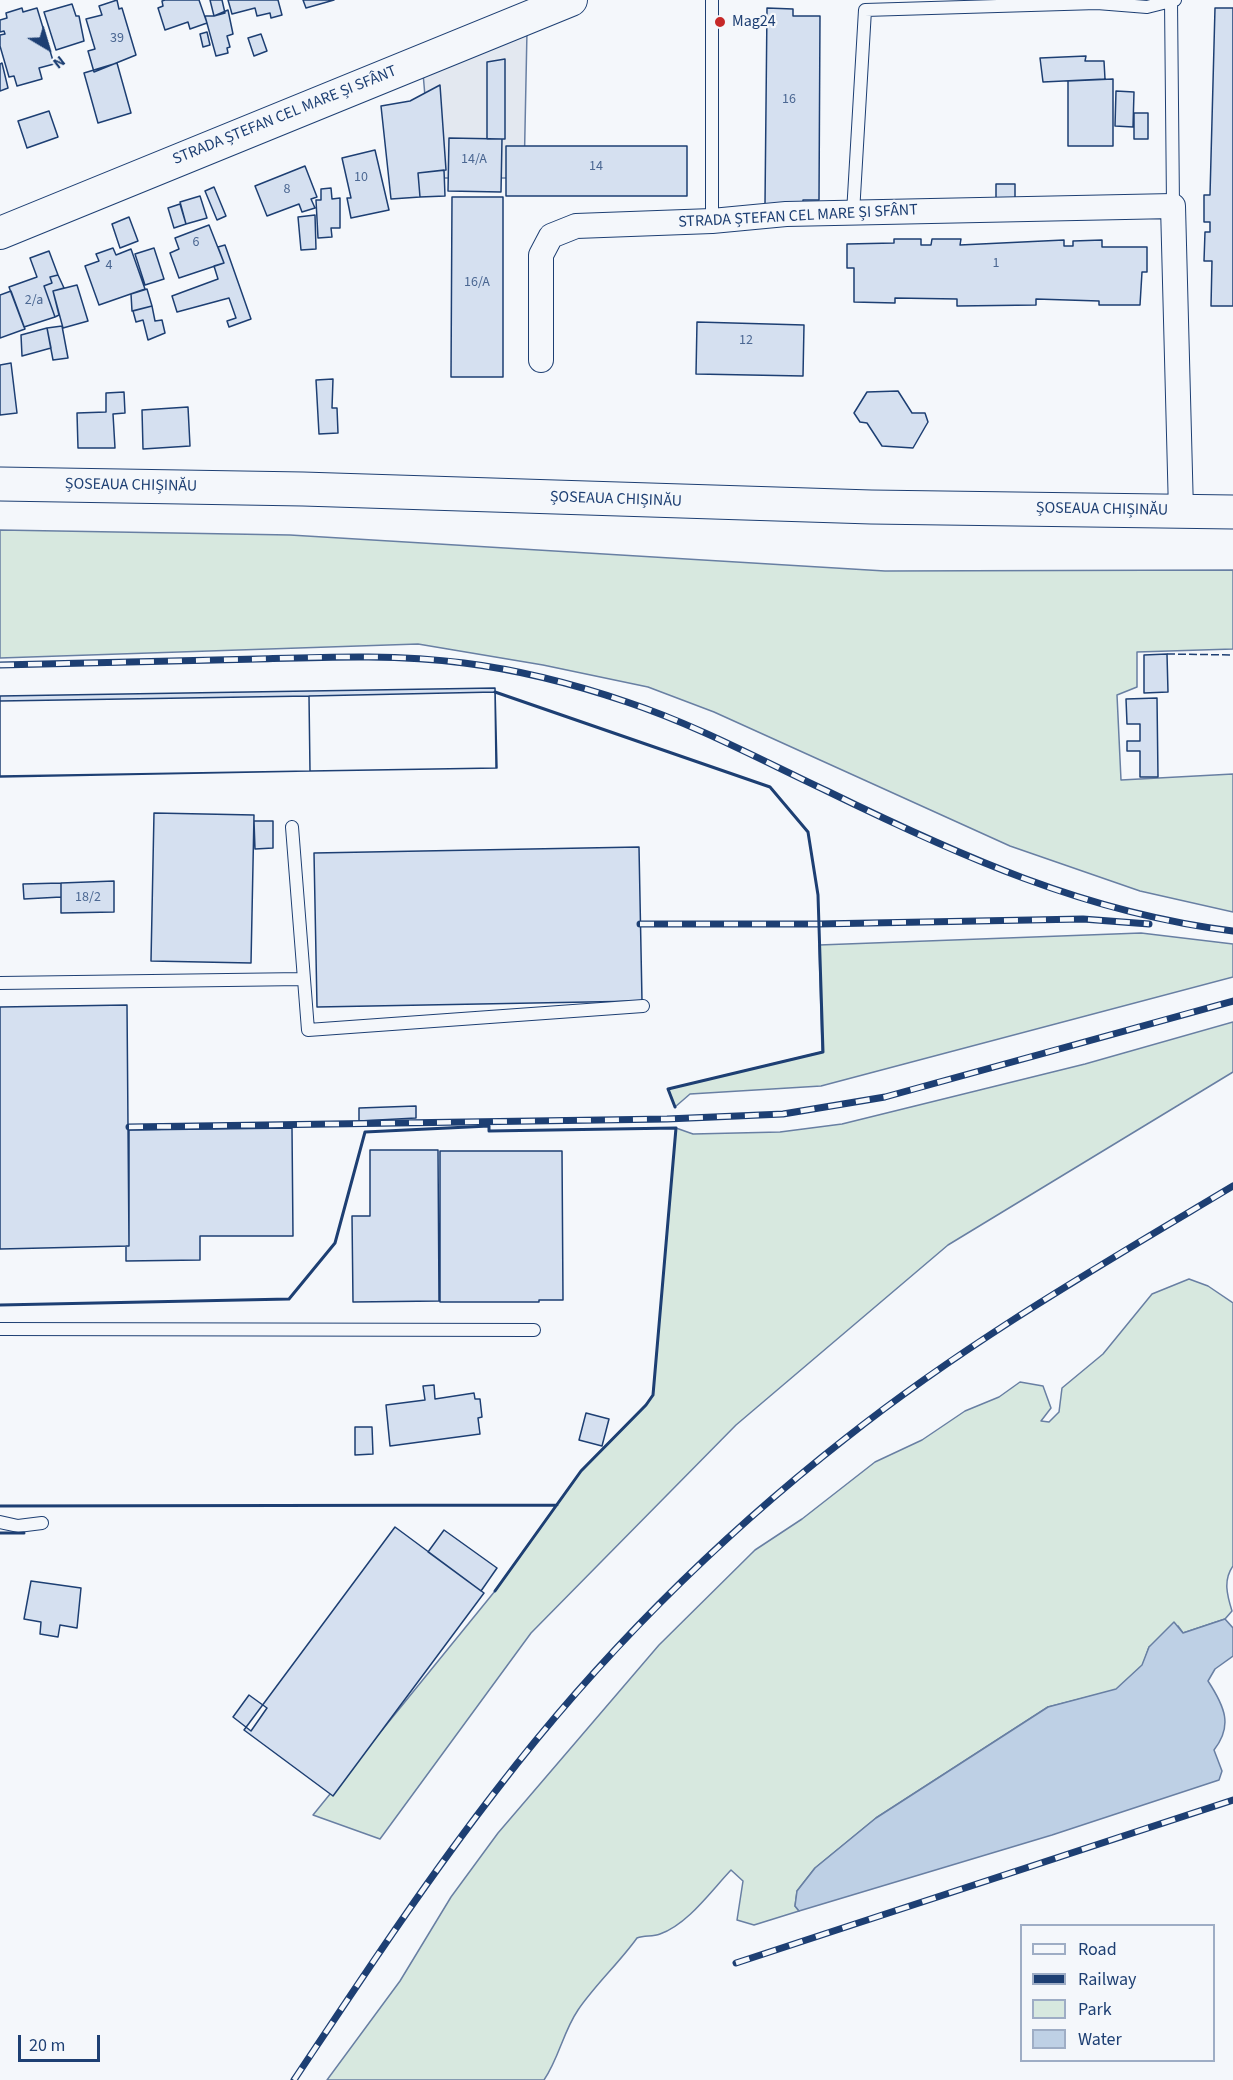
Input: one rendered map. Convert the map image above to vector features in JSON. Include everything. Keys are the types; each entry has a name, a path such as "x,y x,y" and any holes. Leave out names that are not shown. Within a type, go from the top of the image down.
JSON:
{"highway":[{"name":"ȘOSEAUA CHIȘINĂU","path":"0,484 303,489 871,507 1233,512"}],"street":[{"name":"STRADA ȘTEFAN CEL MARE ȘI SFÂNT","path":"0,233 571,0"},
{"name":"STRADA ȘTEFAN CEL MARE ȘI SFÂNT","path":"541,360 541,255 551,236 576,226 712,221 786,214 1173,206"},
{"path":"1173,206 1180,511"}],"lane":[{"path":"712,0 712,221"},
{"path":"853,213 864,5 1098,1 1147,7 1173,1 1173,206"},
{"path":"292,827 308,1030 643,1006"},
{"path":"0,983 303,979"},
{"path":"0,1329 534,1330"},
{"path":"0,1522 18,1526 42,1523"}],"green space":[{"path":"0,530 290,535 885,571 1233,570 1233,649 1137,652 1137,687 1117,695 1121,780 1233,774 1233,912 1140,891 1010,846 714,712 648,687 543,665 418,644 0,658"},
{"path":"1141,933 1233,944 1233,977 821,1086 690,1094 675,1107 668,1089 822,1052 819,945"},
{"path":"1233,1022 1233,1072 948,1245 736,1425 531,1633 380,1839 313,1815 495,1591 581,1471 653,1395 676,1128 693,1134 780,1132 842,1124 1085,1064"},
{"path":"1189,1279 1208,1286 1233,1303 1233,1566 1228,1577 1227,1588 1232,1611 1225,1619 1183,1633 1178,1626 1149,1647 1143,1665 1116,1690 1048,1707 876,1818 815,1868 797,1891 795,1906 799,1911 754,1925 737,1920 743,1881 731,1870 680,1923 660,1934 637,1938 578,2010 544,2080 327,2080 400,1981 451,1897 498,1833 659,1645 755,1550 802,1519 875,1462 922,1440 965,1411 999,1397 1020,1382 1043,1386 1051,1408 1041,1421 1049,1422 1059,1412 1062,1388 1103,1354 1152,1294"}],"shaded area":[{"path":"527,31 524,178 432,178 423,73"}],"water":[{"path":"1225,1619 1233,1628 1233,1656 1215,1669 1208,1681 1219,1699 1225,1724 1220,1741 1214,1750 1222,1771 1219,1780 1052,1835 799,1911 795,1906 797,1891 815,1868 876,1818 1048,1707 1116,1689 1142,1665 1149,1647 1174,1622 1183,1633"}],"building":[{"path":"117,0 119,9 122,8 136,55 94,72 88,51 95,49 86,19 102,15 99,6"},
{"path":"199,0 207,23 190,29 188,22 165,30 158,8 163,6 162,1"},
{"path":"210,0 222,0 225,13 214,16"},
{"path":"228,0 278,0 282,15 271,18 270,13 257,16 255,8 232,14"},
{"path":"303,0 334,0 306,8"},
{"path":"72,4 76,16 79,16 84,41 56,50 44,12"},
{"path":"22,8 23,12 37,8 54,64 39,68 42,79 17,86 14,76 9,77 0,46 0,35 5,34 4,31 0,32 0,20 7,18 6,13"},
{"path":"767,8 793,9 793,16 820,16 819,200 803,200 803,204 765,204"},
{"path":"1215,8 1233,8 1233,306 1211,306 1212,261 1204,261 1205,232 1210,232 1210,222 1204,222 1204,195 1210,195"},
{"path":"228,10 233,34 227,36 230,47 227,48 228,53 216,56 205,16 214,16"},
{"path":"207,32 210,45 203,47 200,34"},
{"path":"261,34 267,51 254,56 248,38"},
{"path":"1086,56 1085,61 1104,61 1105,79 1043,82 1040,58"},
{"path":"505,59 505,139 487,139 487,62"},
{"path":"2,63 8,88 0,91 0,64"},
{"path":"117,63 131,113 98,123 84,73"},
{"path":"1113,79 1113,146 1068,146 1068,81"},
{"path":"440,85 446,170 418,173 420,197 391,199 381,106 410,101"},
{"path":"1116,91 1134,92 1133,127 1115,126"},
{"path":"49,111 58,137 27,148 18,121"},
{"path":"1134,113 1148,113 1148,139 1134,139"},
{"path":"449,138 502,139 501,192 448,191"},
{"path":"506,146 687,146 687,196 506,196"},
{"path":"375,150 389,210 351,218 347,198 351,198 342,158"},
{"path":"305,166 317,197 311,199 315,208 302,212 299,204 267,216 255,186"},
{"path":"444,170 445,196 420,197 418,173"},
{"path":"996,184 1015,184 1015,199 996,199"},
{"path":"214,187 226,216 217,220 205,191"},
{"path":"331,188 332,199 340,198 340,228 331,228 332,237 318,238 316,200 321,200 321,189"},
{"path":"200,196 207,218 186,224 180,202"},
{"path":"452,197 503,197 503,377 451,377"},
{"path":"180,204 186,224 174,228 168,208"},
{"path":"315,215 316,249 301,250 298,217"},
{"path":"129,217 138,241 120,248 112,224"},
{"path":"209,225 224,263 179,278 170,253 179,249 175,238"},
{"path":"894,239 921,239 921,245 931,245 932,239 961,239 960,245 1064,240 1064,246 1073,246 1073,241 1102,240 1102,247 1147,247 1147,272 1142,272 1140,305 1099,305 1099,301 1036,299 1036,305 957,306 957,299 895,298 895,303 854,302 854,268 847,268 847,244 894,243"},
{"path":"225,245 251,319 229,327 227,321 236,318 229,298 177,312 172,296 218,279 214,266 224,263 218,247"},
{"path":"113,248 116,255 131,249 145,289 99,305 85,266 99,261 96,254"},
{"path":"154,248 164,279 145,285 135,254"},
{"path":"49,251 58,275 50,277 52,283 44,286 55,317 24,327 9,287 37,277 30,258"},
{"path":"58,275 64,288 53,291 59,315 55,317 44,286 52,283 50,277"},
{"path":"77,285 88,321 63,328 53,291"},
{"path":"147,289 152,306 132,311 131,294"},
{"path":"11,291 25,329 0,338 0,295"},
{"path":"152,306 155,321 162,320 165,333 148,340 143,320 136,322 133,311"},
{"path":"697,322 804,325 803,376 696,374"},
{"path":"62,326 68,358 53,360 47,328"},
{"path":"47,328 51,348 22,356 21,335"},
{"path":"11,363 17,413 0,415 0,365"},
{"path":"333,379 332,408 337,408 338,433 319,434 316,380"},
{"path":"898,391 912,413 925,413 928,422 913,448 882,446 867,423 860,422 854,413 867,392"},
{"path":"124,392 125,413 113,414 115,448 78,448 77,413 106,412 106,393"},
{"path":"188,407 190,446 143,449 142,410"},
{"path":"1167,654 1168,692 1144,693 1144,655"},
{"path":"495,688 497,768 0,776 0,696"},
{"path":"495,692 496,768 310,771 309,696"},
{"path":"309,696 310,771 0,777 0,701"},
{"path":"1157,698 1158,777 1140,777 1140,751 1127,751 1127,741 1140,741 1140,724 1127,724 1126,699"},
{"path":"154,813 254,815 251,963 151,961"},
{"path":"254,821 273,821 273,848 255,849"},
{"path":"639,847 642,1001 317,1007 314,853"},
{"path":"114,881 114,912 61,913 61,883"},
{"path":"61,883 61,897 24,899 23,884"},
{"path":"127,1005 129,1246 0,1249 0,1007"},
{"path":"416,1106 416,1118 359,1121 359,1108"},
{"path":"292,1128 293,1236 200,1236 200,1260 126,1261 126,1246 129,1246 129,1130"},
{"path":"370,1150 438,1150 439,1301 353,1302 352,1216 370,1216"},
{"path":"440,1151 562,1151 563,1300 440,1302"},
{"path":"434,1385 435,1399 474,1393 475,1399 480,1399 482,1417 478,1418 480,1434 390,1446 386,1405 425,1400 423,1386"},
{"path":"586,1413 609,1419 602,1446 579,1440"},
{"path":"355,1427 372,1427 373,1454 355,1455"},
{"path":"395,1527 484,1593 333,1796 244,1730"},
{"path":"444,1530 497,1568 481,1591 428,1552"},
{"path":"31,1581 81,1588 77,1628 60,1625 58,1637 40,1634 41,1622 24,1619"},
{"path":"249,1695 267,1708 251,1731 233,1717"}],"railway":[{"path":"0,665 387,657 464,663 526,674 607,695 678,721 876,815 974,859 1024,878 1126,911 1233,931"},
{"path":"640,924 818,924 1083,919 1149,924"},
{"path":"129,1127 667,1119 783,1114 885,1097 1233,1001"},
{"path":"294,2080 368,1969 498,1788 576,1693 661,1602 706,1559 798,1477 939,1369 1035,1306 1233,1186"},
{"path":"736,1963 1233,1800"}],"fence":[{"path":"1167,654 1233,655"}],"wall":[{"path":"495,692 770,787 808,832 818,895 823,1052 668,1089 675,1107"},
{"path":"0,1305 289,1299 335,1243 365,1132 489,1126 489,1131 676,1128 653,1395 581,1471 495,1591"},
{"path":"0,1506 557,1505"},
{"path":"0,1533 24,1533"}],"place":[{"name":"Mag24","path":"720,22"}]}
